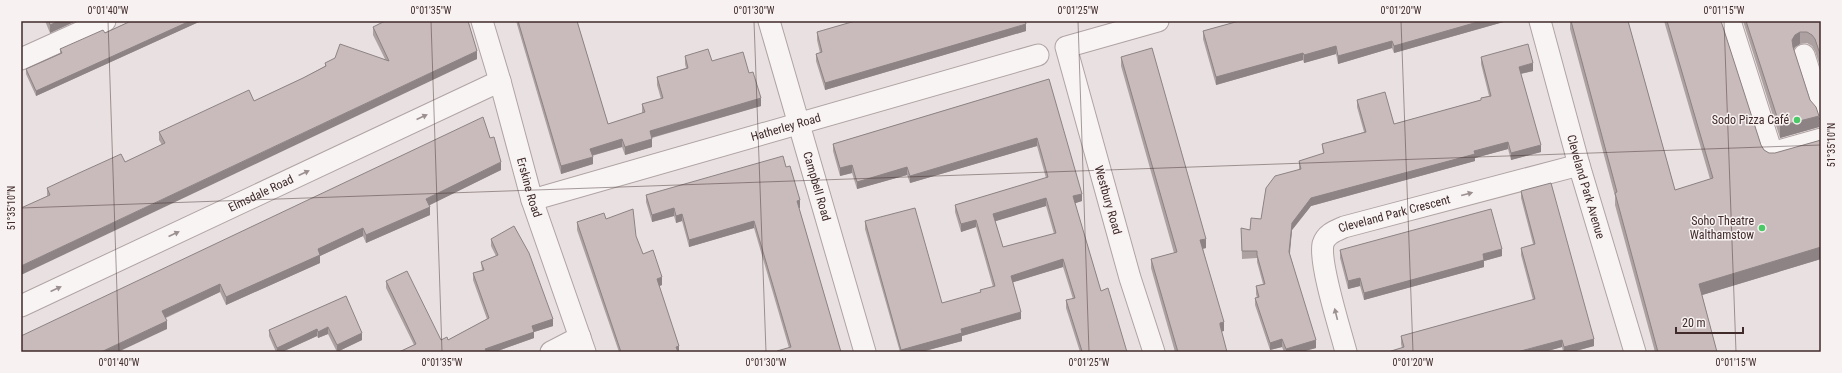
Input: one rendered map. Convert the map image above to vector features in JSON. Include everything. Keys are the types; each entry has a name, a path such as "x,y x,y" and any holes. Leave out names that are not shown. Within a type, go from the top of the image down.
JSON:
{"street":[{"path":"21,59 105,21"},
{"name":"Erskine Road","path":"482,21 500,80 532,200 583,345"},
{"name":"Campbell Road","path":"769,21 865,352"},
{"name":"Westbury Road","path":"1154,352 1130,278 1066,47 1158,21"},
{"name":"Cleveland Park Avenue","path":"1540,21 1579,165 1635,352"},
{"path":"1730,21 1772,153 1821,139"},
{"name":"Hatherley Road","path":"532,200 1038,55"},
{"path":"1804,55 1821,108"},
{"name":"Elmsdale Road","path":"21,306 500,80"},
{"name":"Cleveland Park Crescent","path":"1346,352 1322,259 1323,242 1330,233 1344,227 1579,165"},
{"path":"551,352 583,345"}],"building":[{"path":"49,21 59,21 50,25"},
{"path":"131,21 190,21 36,91 26,69 62,53 60,49 103,30 105,33"},
{"path":"385,21 468,21 477,51 21,266 21,208 50,195 47,188 121,154 125,162 165,143 159,132 249,90 254,101 303,78 326,66 325,63 335,58 340,44 389,61 373,27"},
{"path":"518,21 577,21 608,124 645,112 642,104 663,98 657,77 688,68 685,56 708,49 712,61 743,52 749,73 753,72 761,98 650,131 652,139 625,147 622,139 590,149 593,157 561,166"},
{"path":"855,21 1025,21 1026,24 825,83 816,54 822,52 817,32"},
{"path":"1239,21 1481,21 1394,46 1392,41 1338,56 1336,46 1304,55 1303,53 1216,77 1203,31"},
{"path":"1571,21 1628,21 1675,190 1713,178 1667,21 1721,21 1761,145 1764,150 1769,153 1775,153 1821,140 1821,247 1699,284 1717,352 1658,352"},
{"path":"1746,21 1821,21 1821,57 1815,39 1807,32 1800,32 1795,35 1792,40 1810,100 1816,107 1819,116 1780,126"},
{"path":"1528,44 1533,63 1519,67 1541,145 1511,153 1508,142 1474,151 1475,154 1311,198 1292,223 1289,252 1316,340 1286,349 1282,339 1270,343 1255,298 1259,297 1256,286 1265,284 1257,251 1242,251 1241,228 1250,230 1251,218 1261,219 1266,188 1275,176 1301,169 1299,161 1324,153 1322,144 1366,132 1357,100 1385,92 1394,124 1481,100 1481,98 1491,96 1481,57"},
{"path":"1152,48 1206,239 1200,240 1224,322 1220,323 1220,325 1227,352 1178,352 1151,259 1177,252 1121,57"},
{"path":"1049,79 1082,194 1073,196 1101,291 1108,288 1127,352 1079,352 1082,351 1066,300 1075,298 1063,259 1011,276 1021,312 961,329 962,333 901,350 865,221 915,208 942,303 981,292 980,290 995,286 976,220 961,224 955,205 1048,177 1037,138 910,176 907,167 857,182 852,165 840,168 833,144","holes":["1046,198 1056,233 1003,247 993,214"]},
{"path":"483,117 490,138 494,137 501,162 426,199 430,207 366,235 363,228 318,249 320,255 226,297 220,284 162,311 167,321 101,352 21,352 21,336"},
{"path":"783,156 786,167 790,166 800,200 797,201 841,352 777,351 791,347 754,221 689,240 682,214 676,216 674,208 652,215 646,195"},
{"path":"1551,183 1594,339 1564,347 1562,340 1517,352 1388,352 1404,347 1401,336 1535,299 1521,248 1535,244 1521,191"},
{"path":"633,209 636,236 643,254 653,250 662,277 657,279 679,346 676,347 678,352 621,352 577,222 604,213 606,219"},
{"path":"1491,209 1502,249 1483,254 1484,260 1364,293 1360,278 1348,281 1340,250"},
{"path":"514,226 529,253 553,319 532,326 534,332 485,349 487,352 399,352 416,344 386,281 407,271 441,340 447,337 448,340 489,318 473,273 484,270 481,262 498,255 491,239"},
{"path":"346,296 362,333 337,345 328,327 318,332 317,329 277,348 269,330"}],"place":[{"name":"Sodo Pizza Café","path":"1797,120"},
{"name":"Soho Theatre Walthamstow","path":"1762,228"}]}
